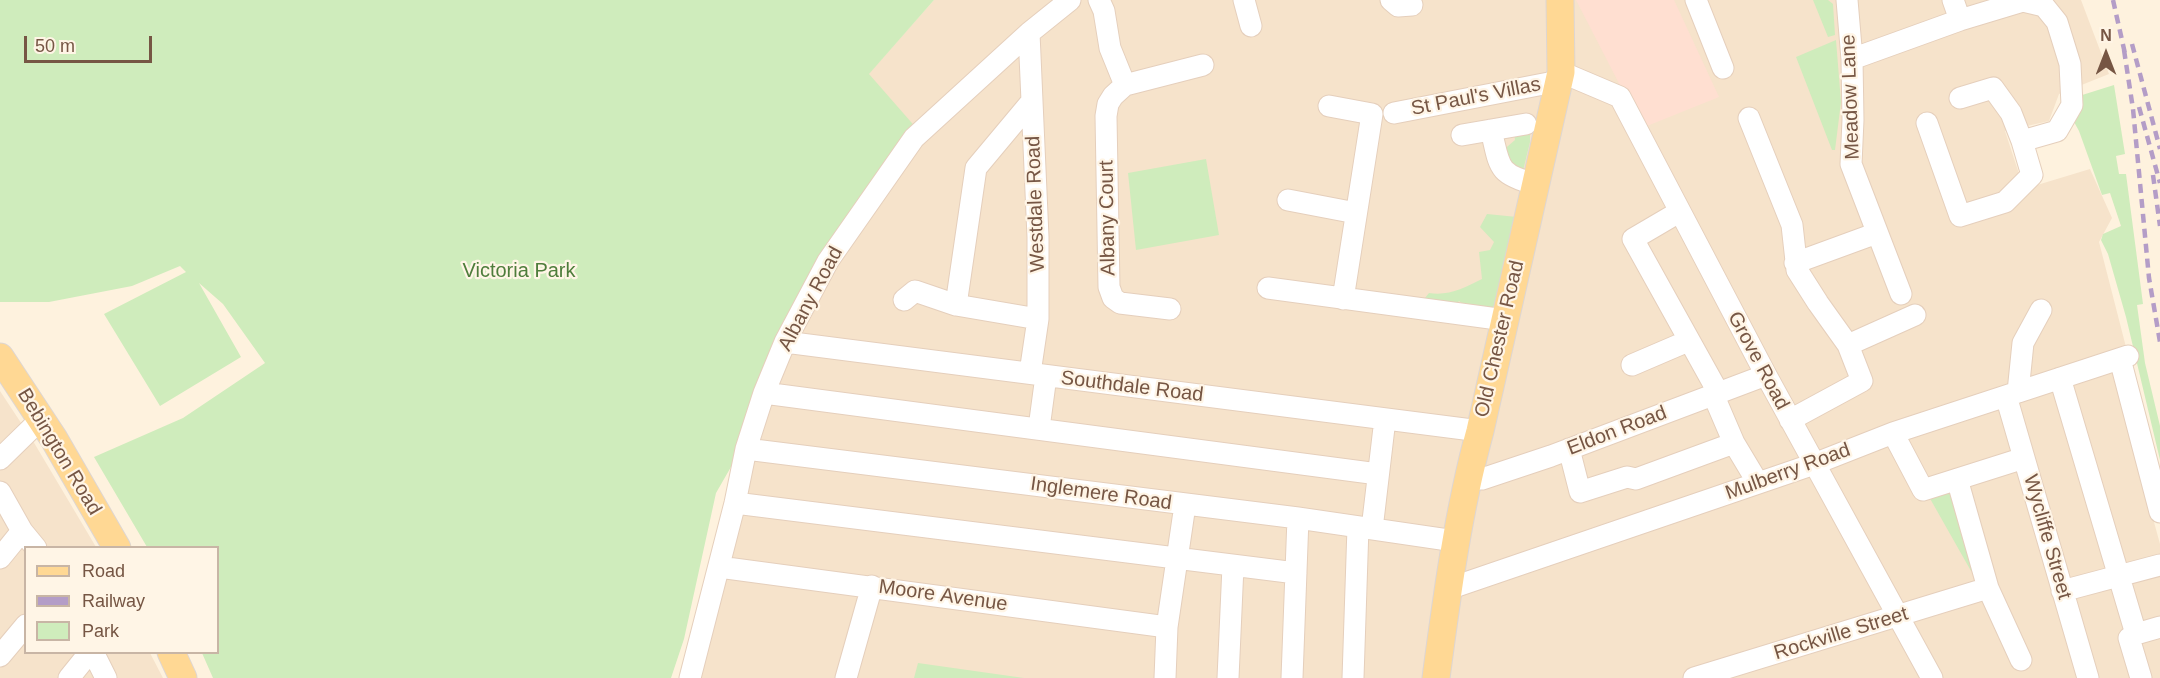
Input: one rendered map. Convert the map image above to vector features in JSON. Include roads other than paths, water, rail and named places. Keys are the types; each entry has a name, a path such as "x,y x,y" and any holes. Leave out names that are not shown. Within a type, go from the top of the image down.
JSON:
{"main road":[{"name":"Old Chester Road","path":"1436,678 1455,541 1467,478 1480,431 1560,77 1560,0"},
{"name":"Bebington Road","path":"0,357 41,419 116,546"},
{"path":"172,654 183,678"}],"street":[{"name":"Albany Road","path":"690,678 735,503 746,449 764,393 785,342 828,261 914,138 1029,33 1071,0"},
{"path":"1100,0 1104,10 1110,48 1125,85 1203,65"},
{"path":"1244,0 1251,26"},
{"path":"1696,0 1724,68"},
{"name":"Meadow Lane","path":"1847,0 1852,58 1851,164 1900,294"},
{"path":"1852,58 1956,10 2023,1 2044,6 2056,22 2070,64 2072,105 2057,130 2022,141"},
{"name":"Westdale Road","path":"1029,33 1039,428"},
{"name":"St Paul's Villas","path":"1394,113 1560,77"},
{"name":"Grove Road","path":"1560,77 1620,98 1790,420 1932,678"},
{"name":"Albany Court","path":"1125,85 1108,104 1106,116 1109,287 1113,298 1120,303 1170,309"},
{"path":"1927,123 1960,216 2005,202 2032,175 2011,113 1993,88 1960,98"},
{"path":"956,305 976,168 1032,101"},
{"path":"1329,106 1372,114 1344,299"},
{"path":"1749,118 1792,225 1797,270 1848,345 1862,381 1790,420"},
{"path":"1462,135 1526,124"},
{"path":"1491,130 1499,162 1504,171 1514,178 1535,184"},
{"path":"1288,200 1356,213"},
{"path":"1679,212 1633,239 1715,393 1734,443 1758,483"},
{"path":"1795,263 1877,233"},
{"path":"1268,288 1504,320"},
{"path":"904,300 915,291 956,305 1038,319"},
{"path":"2012,394 2023,343 2042,310"},
{"path":"1848,345 1915,315"},
{"path":"1632,365 1688,341"},
{"name":"Southdale Road","path":"785,342 1480,431"},
{"name":"Mulberry Road","path":"1448,589 1814,464 1893,433 2124,358 2160,512"},
{"name":"Eldon Road","path":"1467,478 1482,479 1766,375"},
{"path":"2060,378 2136,634"},
{"path":"764,393 1378,474"},
{"name":"Wycliffe Street","path":"2012,394 2024,458 2088,678"},
{"path":"0,459 41,419"},
{"path":"1353,678 1365,528 1378,474 1385,419"},
{"path":"1893,433 1923,490 2024,458"},
{"path":"1569,449 1580,492 1627,477 1636,479 1734,443"},
{"name":"Inglemere Road","path":"746,449 1298,518 1455,541"},
{"path":"1957,479 1989,588 2021,660"},
{"path":"0,492 22,531 34,546"},
{"path":"735,503 1177,560 1296,573"},
{"path":"1165,678 1167,627 1185,505"},
{"path":"1292,678 1298,518"},
{"path":"0,558 22,531"},
{"path":"1228,678 1233,566"},
{"path":"2062,591 2160,566"},
{"name":"Moore Avenue","path":"719,567 1167,627"},
{"path":"846,678 872,586"},
{"name":"Rockville Street","path":"1694,678 1989,588"},
{"path":"0,656 24,627"},
{"path":"2141,678 2129,638 2160,627"},
{"path":"69,678 90,654"},
{"path":"93,654 106,678"}],"railway":[{"path":"2113,0 2126,58"},
{"path":"2132,44 2160,149"},
{"path":"2124,50 2133,109 2149,278 2160,342"},
{"path":"2139,107 2160,183"},
{"path":"2153,175 2160,226"}],"park label":[{"name":"Victoria Park","path":"519,271"}]}
